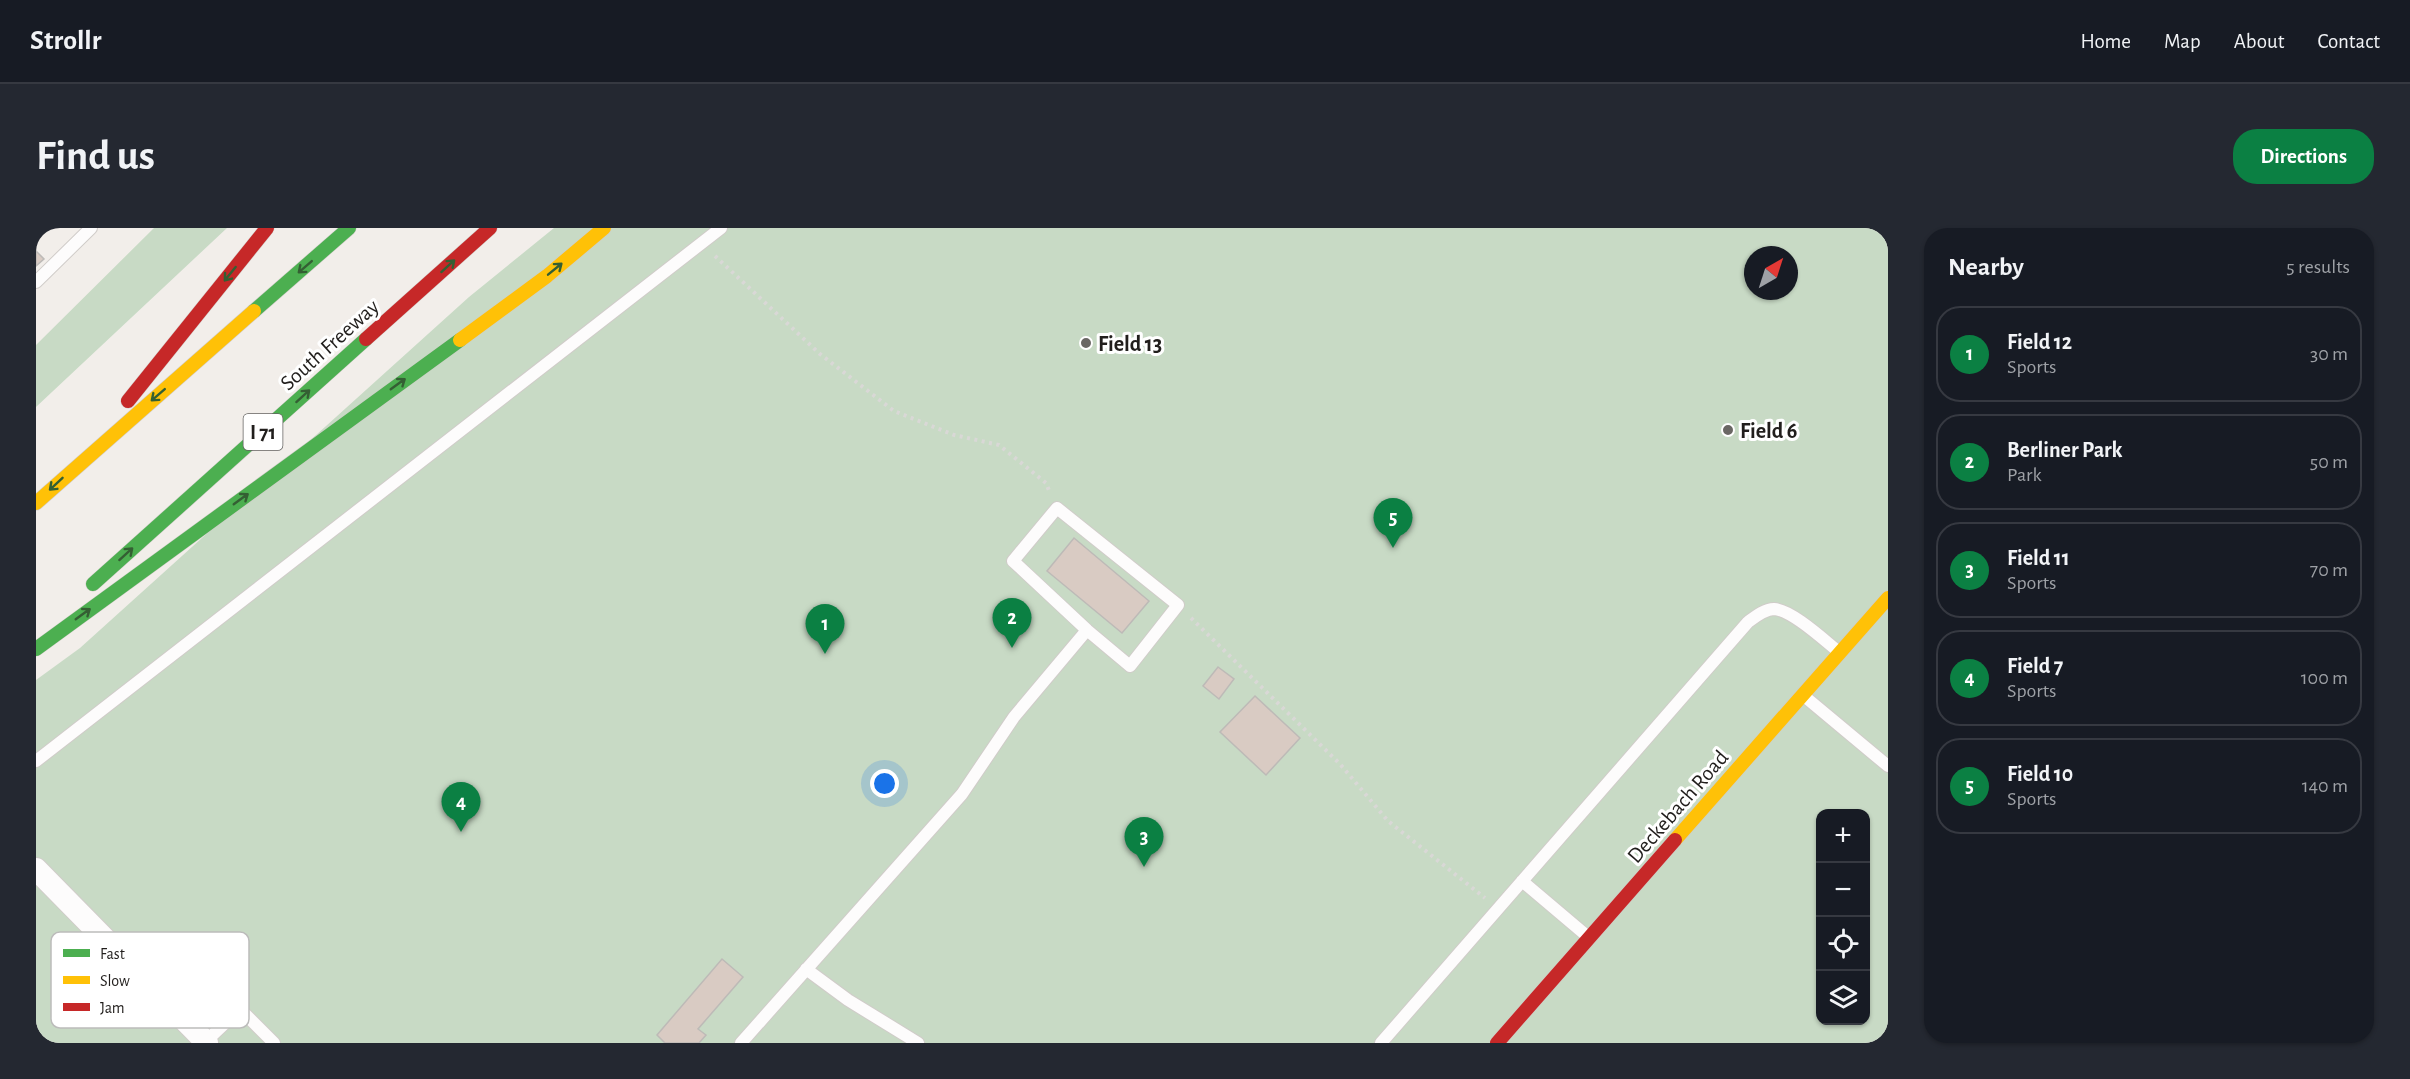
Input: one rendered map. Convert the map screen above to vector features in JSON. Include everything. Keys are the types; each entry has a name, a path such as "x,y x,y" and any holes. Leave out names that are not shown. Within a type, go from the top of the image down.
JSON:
{"main road":[{"path":"77,465 267,228"},
{"path":"36,503 349,228"},
{"name":"South Freeway","path":"81,595 490,228"},
{"path":"36,649 547,276 604,228"},
{"name":"Deckebach Road","path":"1497,1043 1888,598"},
{"path":"36,635 63,611"}],"street":[{"path":"36,869 98,932"},
{"path":"191,1028 205,1042"}],"lane":[{"path":"36,282 91,228"},
{"path":"36,761 721,228"},
{"path":"1057,508 1178,604 1130,666 1087,630 1013,561 1057,508"},
{"path":"1381,1043 1748,621 1760,613 1775,609 1789,615 1840,653"},
{"path":"741,1043 962,794 1014,717 1087,630"},
{"path":"1803,694 1888,766"},
{"path":"1522,881 1589,938"},
{"path":"806,969 848,1000 918,1043"},
{"path":"249,1018 274,1043"},
{"path":"205,1042 220,1028"}],"path":[{"path":"701,243 820,354 894,411 954,435 999,445 1046,483 1057,508"},
{"path":"1178,604 1340,764 1388,822 1499,909"}],"green space":[{"path":"154,228 227,228 36,407 36,345"},
{"path":"554,228 1888,228 1888,1043 36,1043 36,680 80,648 469,297"}],"building":[{"path":"36,251 44,259 36,266"},
{"path":"1074,538 1149,601 1122,633 1047,571"},
{"path":"1218,667 1234,679 1219,699 1203,686"},
{"path":"1255,696 1300,738 1266,775 1220,732"},
{"path":"722,959 743,977 698,1029 706,1035 699,1043 665,1043 657,1035"}],"traffic: fast":[{"path":"254,311 349,228"},
{"path":"93,584 366,339"},
{"path":"36,649 460,340"}],"traffic: slow":[{"path":"460,340 547,276 604,228"},
{"path":"36,503 254,311"},
{"path":"1675,840 1888,598"}],"traffic: jam":[{"path":"128,401 267,228"},
{"path":"366,339 490,228"},
{"path":"1497,1043 1675,840"}],"place":[{"name":"Field 13","path":"1086,343"},
{"name":"Field 6","path":"1728,430"},
{"name":"Field 10","path":"1393,548"},
{"name":"Berliner Park","path":"1012,648"},
{"name":"Field 12","path":"825,654"},
{"name":"Field 7","path":"461,832"},
{"name":"Field 11","path":"1144,867"}]}
